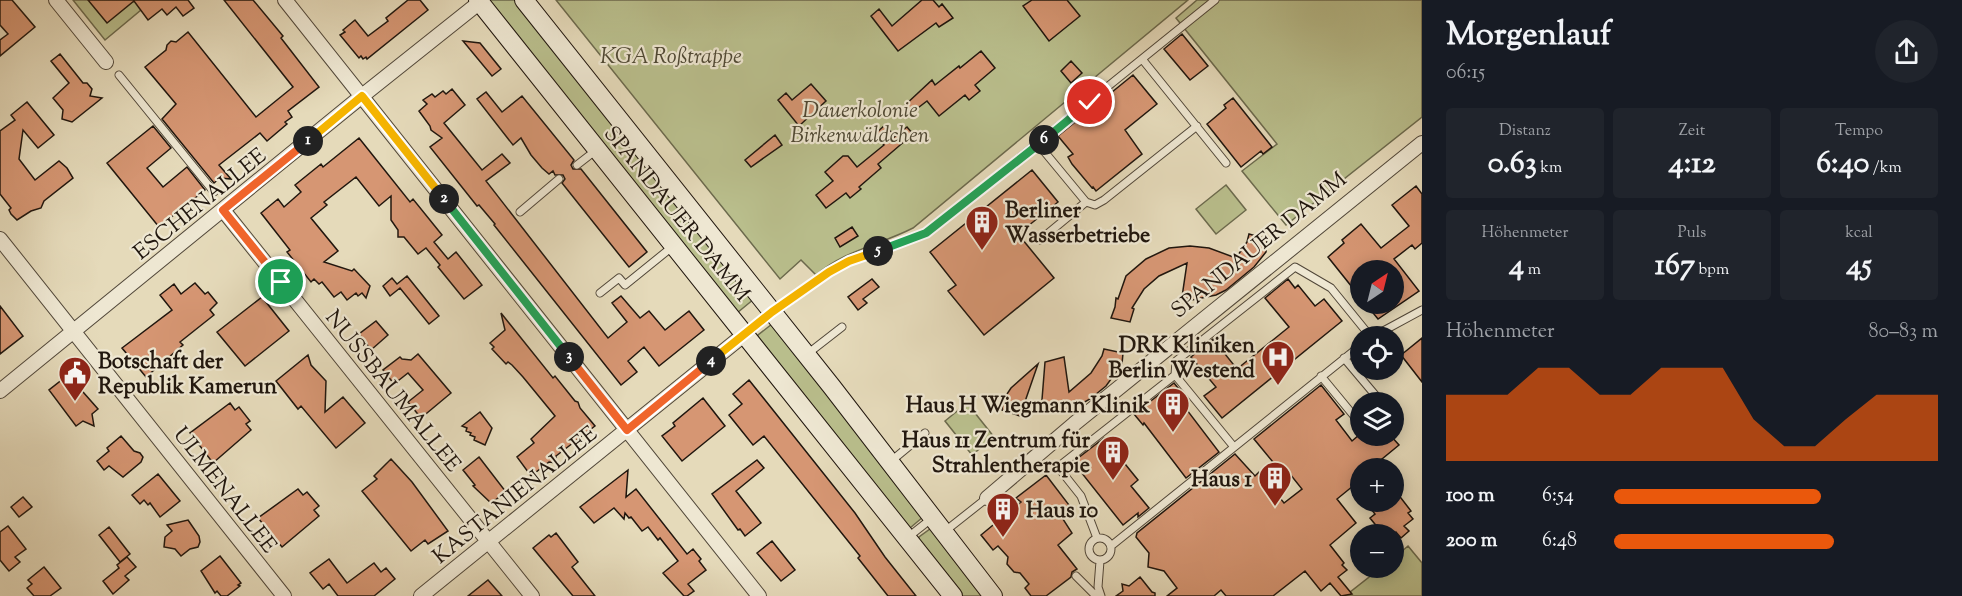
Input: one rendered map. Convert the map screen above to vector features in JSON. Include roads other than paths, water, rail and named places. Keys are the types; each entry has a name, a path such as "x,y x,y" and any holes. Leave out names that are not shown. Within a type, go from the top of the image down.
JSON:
{"main road":[{"name":"SPANDAUER DAMM","path":"524,0 806,355 993,596"},
{"name":"SPANDAUER DAMM","path":"479,1 953,596"}],"street":[{"path":"56,0 106,62"},
{"path":"285,0 759,596"},
{"name":"ESCHENALLEE","path":"0,391 479,1"},
{"name":"SPANDAUER DAMM","path":"987,498 1058,437 1422,142"},
{"name":"NUSSBAUMALLEE","path":"223,210 532,596"},
{"name":"ULMENALLEE","path":"0,239 284,596"},
{"name":"KASTANIENALLEE","path":"421,596 745,334"}],"lane":[{"path":"745,334 829,272 849,261 926,233 1215,0"},
{"path":"1142,59 1226,163"},
{"path":"120,75 214,192"},
{"path":"1038,144 1086,202 1095,205 1197,126"},
{"path":"577,165 597,149"},
{"path":"520,212 559,179"},
{"path":"1040,240 1086,202"},
{"path":"600,293 619,278 625,285 674,246"},
{"path":"1234,447 1175,375 1176,361 1295,267 1331,288 1362,326"},
{"path":"1392,326 1422,310"},
{"path":"806,355 842,327"},
{"path":"1100,561 1110,554 1111,546 1350,354"},
{"path":"1344,358 1373,392"},
{"path":"1097,538 1081,496 1058,467 1175,375"},
{"path":"1321,376 1350,411"},
{"path":"890,462 925,433"},
{"path":"907,538 938,525 987,498"},
{"path":"1100,561 1092,558 1088,550 1090,543 1097,538 1104,538 1111,546"},
{"path":"1100,561 1098,587 1101,596"},
{"path":"1076,576 1096,596"}],"place":[{"name":"Berliner Wasserbetriebe","path":"982,251"},
{"name":"DRK Kliniken Berlin Westend","path":"1278,386"},
{"name":"Botschaft der Republik Kamerun","path":"75,402"},
{"name":"Haus H Wiegmann Klinik","path":"1173,433"},
{"name":"Haus 11 Zentrum für Strahlentherapie","path":"1113,481"},
{"name":"Haus 1","path":"1275,507"},
{"name":"Haus 10","path":"1003,538"}],"park label":[{"name":"KGA Roßtrappe","path":"671,55"},
{"name":"Dauerkolonie Birkenwäldchen","path":"860,122"}]}
